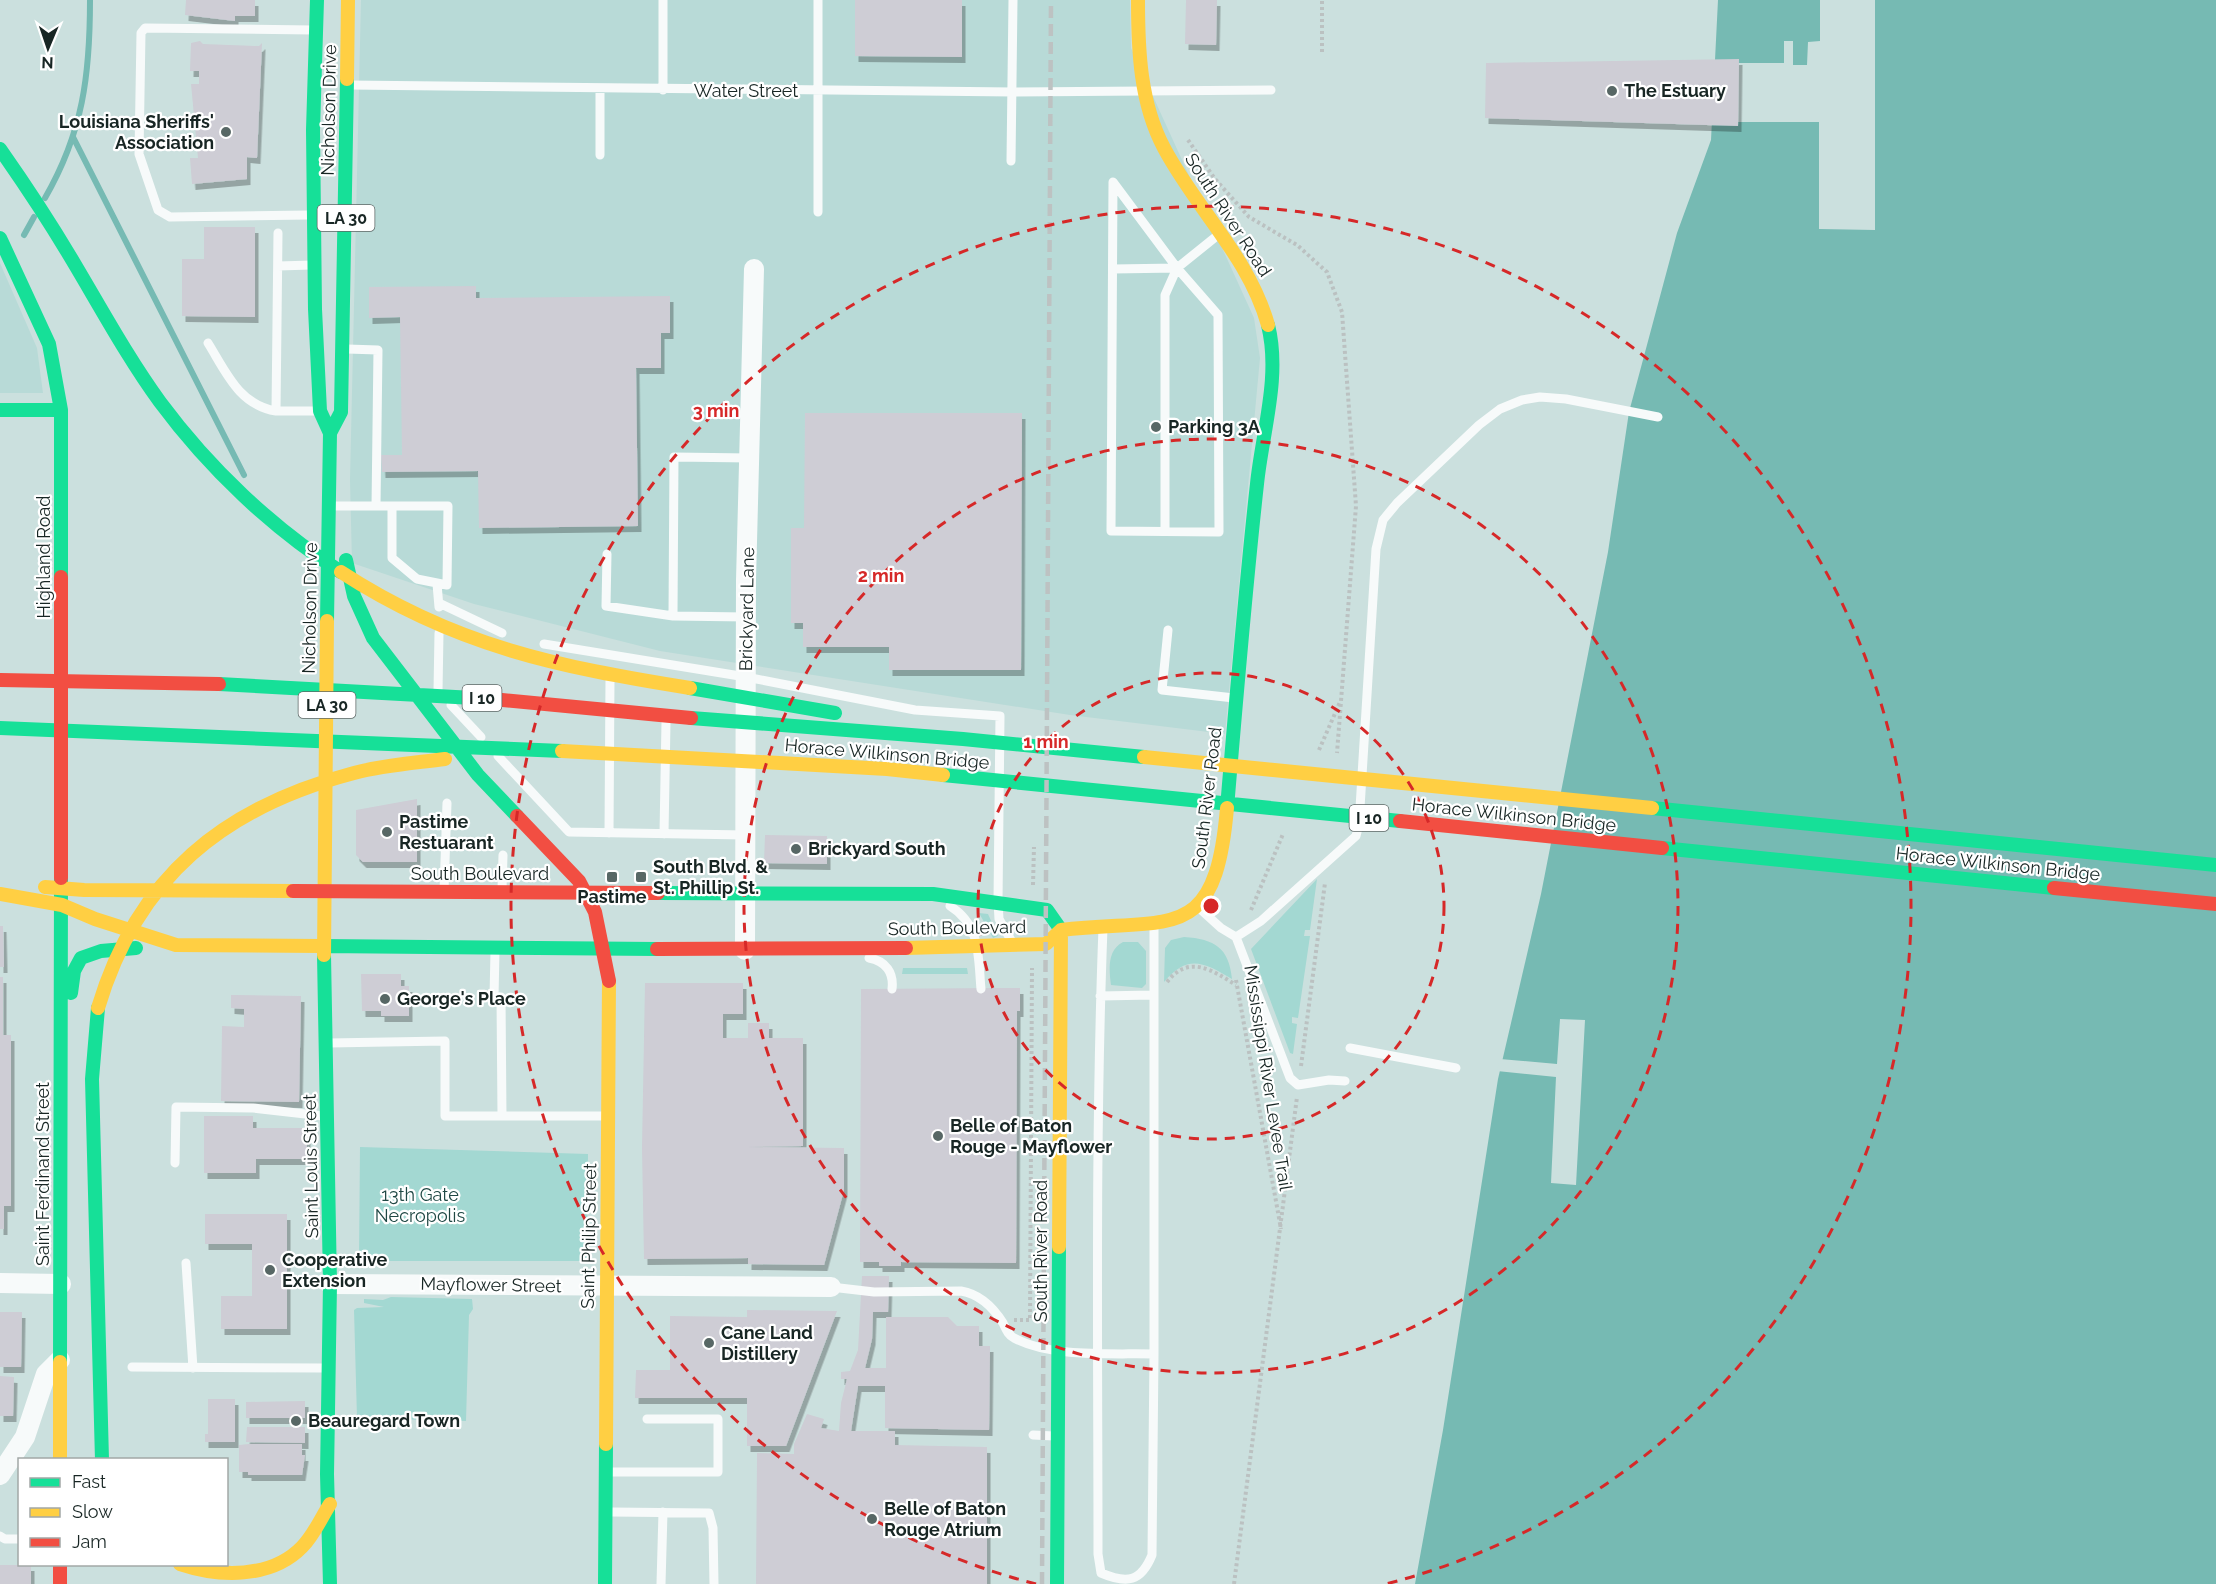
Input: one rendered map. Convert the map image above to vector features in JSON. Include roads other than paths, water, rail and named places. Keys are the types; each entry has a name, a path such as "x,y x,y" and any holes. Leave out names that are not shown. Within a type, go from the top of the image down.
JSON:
{"main road":[{"name":"Nicholson Drive","path":"317,0 314,266 320,411 330,434 323,891"},
{"name":"Nicholson Drive","path":"330,434 341,412 348,0"},
{"name":"South River Road","path":"1057,1584 1061,930 1173,921 1197,907 1211,893 1221,862 1257,479 1272,366 1268,328 1258,295 1163,147 1152,120 1145,91 1138,0"},
{"path":"0,149 83,278 130,358 174,420 239,490 270,518 328,563 366,587 444,627 511,652 590,670 772,700 963,739"},
{"name":"Highland Road","path":"0,238 47,338 56,370 61,410 62,888"},
{"path":"0,410 61,410"},
{"name":"Saint Philip Street","path":"330,512 344,539 354,596 373,638 478,775 566,864 595,912 604,948 609,984 605,1584"},
{"name":"I 10","path":"0,680 108,680 357,690 529,701 749,724 963,739"},
{"name":"I 10","path":"0,728 521,749"},
{"name":"Horace Wilkinson Bridge","path":"963,739 2216,866"},
{"path":"102,1458 93,1064 97,1014 114,956 146,903 182,862 206,841 264,805 331,780 380,768 521,749"},
{"name":"Horace Wilkinson Bridge","path":"521,749 887,770 2216,904"},
{"name":"South Boulevard","path":"0,888 27,885 62,888 323,891 926,894 1047,910 1061,930 1046,944 1016,947 978,945 745,950 176,945 95,919 62,905 0,894"},
{"name":"Saint Ferdinand Street","path":"60,1458 62,888"},
{"name":"Saint Louis Street","path":"323,891 326,946 330,1284 327,1474 330,1504 330,1584"},
{"path":"61,1004 73,991 74,971 81,958 101,951 176,945"},
{"path":"86,1414 89,1381 98,1354"},
{"path":"187,1566 210,1573 237,1572 266,1567 300,1548 330,1504"},
{"path":"60,1566 60,1584"}],"street":[{"name":"Brickyard Lane","path":"745,950 746,617 754,269"},
{"path":"0,1283 61,1284"},
{"name":"Mayflower Street","path":"330,1284 831,1287"},
{"path":"0,1476 25,1437 46,1374 60,1360"}],"lane":[{"path":"663,0 663,90"},
{"path":"818,0 818,212"},
{"path":"1011,161 1013,0"},
{"path":"313,215 170,217 158,210 139,154 141,33 145,28 316,31"},
{"name":"Water Street","path":"347,85 817,91 1270,90"},
{"path":"600,89 600,155"},
{"path":"1113,182 1177,268 1218,315 1219,532 1111,531 1113,182"},
{"path":"276,411 278,233"},
{"path":"1164,531 1165,295 1177,268 1220,233"},
{"path":"278,266 314,266"},
{"path":"1113,269 1177,268"},
{"path":"208,343 242,395 258,406 276,411 320,411"},
{"path":"342,349 378,350 375,506"},
{"path":"1236,937 1261,921 1356,836 1359,825 1376,549 1383,520 1397,503 1479,425 1500,409 1522,400 1540,397 1566,399 1658,417"},
{"path":"673,616 674,457 750,458"},
{"path":"330,512 375,506 392,506 448,506 447,585 417,579 392,558 392,506"},
{"path":"608,555 606,606 673,616 746,617"},
{"path":"437,584 439,603 438,691 569,832 745,835"},
{"path":"439,603 513,638"},
{"path":"1168,630 1162,690 1236,698"},
{"path":"529,642 746,677 915,710 1000,716 998,902 1004,933 1016,947"},
{"path":"609,833 610,655"},
{"path":"667,698 668,664"},
{"path":"664,834 667,710"},
{"path":"444,891 447,803"},
{"path":"502,892 503,855"},
{"path":"926,894 958,911 974,930 978,945 981,989"},
{"path":"1197,907 1221,928 1236,937 1290,1078 1298,1085 1329,1080 1345,1081"},
{"path":"1101,1573 1113,1582 1130,1582 1144,1575 1152,1555 1154,924"},
{"path":"1101,1584 1098,1554 1098,1352 1100,996 1103,926"},
{"path":"496,948 494,997 501,997 502,1116"},
{"path":"745,950 772,958 876,959 890,971 893,978 892,989"},
{"path":"1100,996 1153,998"},
{"path":"326,1043 446,1041 445,1116 608,1116"},
{"path":"1350,1048 1456,1068"},
{"path":"175,1163 176,1107 253,1108 307,1116 328,1116"},
{"path":"186,1263 193,1368"},
{"path":"831,1287 874,1292 961,1291 974,1293 1001,1320 1010,1336 1036,1348 1154,1354"},
{"path":"132,1367 329,1368"},
{"path":"605,1472 718,1472 718,1419 647,1419"},
{"path":"1032,1435 1058,1436"},
{"path":"605,1512 709,1513 713,1528 714,1584"},
{"path":"661,1584 663,1512"},
{"path":"0,1536 5,1539 18,1539"}],"waterway":[{"path":"45,198 68,150 82,102 88,53 90,0"},
{"path":"73,137 244,475"},
{"path":"24,235 34,217"}],"railway":[{"path":"1042,1584 1051,0"}],"place":[{"name":"The Estuary","path":"1612,91"},
{"name":"Louisiana Sheriffs' Association","path":"226,132"},
{"name":"Parking 3A","path":"1156,427"},
{"name":"Pastime Restuarant","path":"387,832"},
{"name":"Brickyard South","path":"796,849"},
{"name":"Pastime","path":"612,877"},
{"name":"South Blvd. & St. Phillip St.","path":"641,877"},
{"name":"George's Place","path":"385,999"},
{"name":"Belle of Baton Rouge - Mayflower","path":"938,1136"},
{"name":"Cooperative Extension","path":"270,1270"},
{"name":"Cane Land Distillery","path":"709,1343"},
{"name":"Beauregard Town","path":"296,1421"},
{"name":"Belle of Baton Rouge Atrium","path":"872,1519"}],"park label":[{"name":"13th Gate Necropolis","path":"420,1205"}]}
